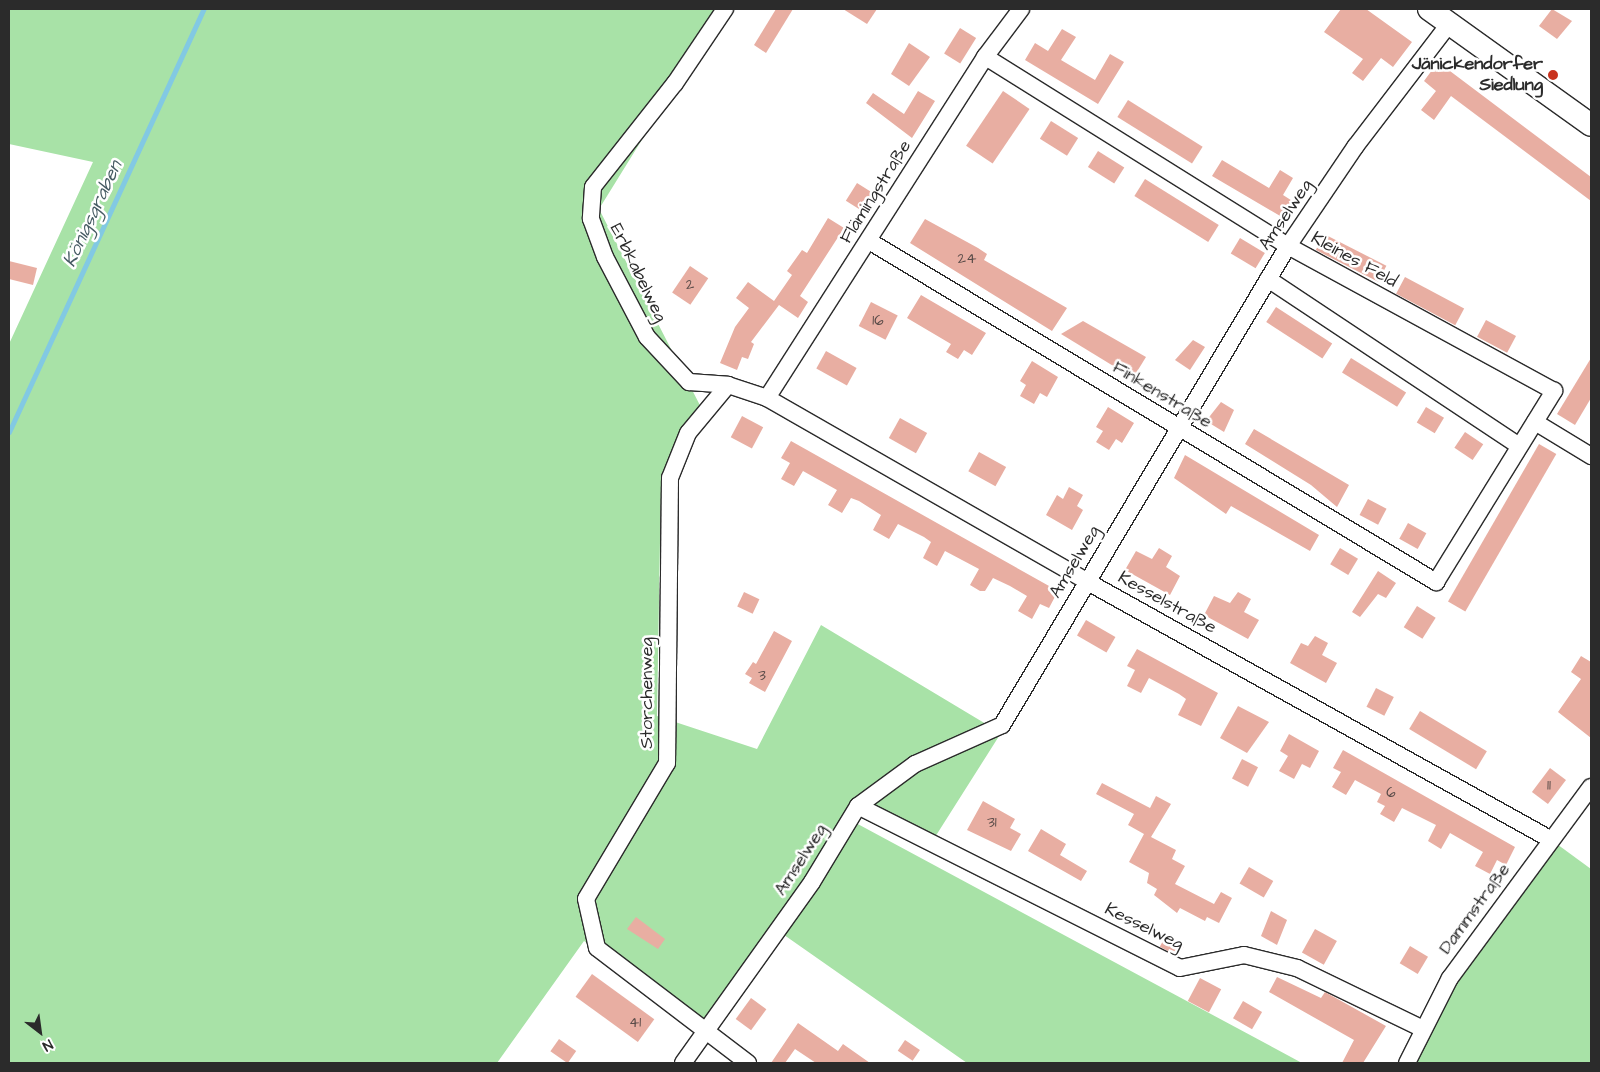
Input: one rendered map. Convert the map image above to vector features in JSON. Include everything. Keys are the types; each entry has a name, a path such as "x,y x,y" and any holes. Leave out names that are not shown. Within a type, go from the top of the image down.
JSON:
{"main road":[{"path":"1429,9 1591,125"}],"street":[{"name":"Erbkabelweg","path":"725,9 675,83 593,188 591,220 647,337 689,382 728,385 767,398"},
{"name":"Flämingstraße","path":"767,398 985,57 1021,9"},
{"name":"Amselweg","path":"684,1063 812,882 858,806 915,764 1002,725 1288,246 1355,147 1449,24"},
{"name":"Kleines Feld","path":"985,57 1288,246 1554,391 1436,582"},
{"name":"Finkenstraße","path":"869,241 1436,582"},
{"path":"1268,279 1519,446"},
{"name":"Storchenweg","path":"728,385 688,433 670,478 667,762 586,899 596,948 708,1030 748,1063"},
{"name":"Kesselstraße","path":"767,398 1086,582 1550,839"},
{"path":"1535,422 1591,456"},
{"name":"Dammstraße","path":"1407,1063 1450,978 1550,839 1591,787"},
{"name":"Kesselweg","path":"858,806 1180,968 1244,955 1297,968 1423,1030"}],"green space":[{"path":"9,9 723,9 599,209 706,417 661,484 657,716 757,749 821,625 1001,733 930,845 859,814 854,822 1302,1063 967,1063 777,930 708,1026 584,941 497,1063 9,1063 9,344 93,162 9,144"},
{"path":"1550,839 1591,869 1591,1063 1407,1063 1423,1029"}],"building":[{"path":"776,9 793,9 766,53 754,45"},
{"path":"843,9 877,9 867,24"},
{"path":"1341,9 1366,9 1412,42 1393,67 1381,58 1363,81 1352,73 1363,59 1324,32"},
{"path":"1552,9 1572,21 1557,39 1539,26"},
{"path":"960,28 976,38 960,64 944,53"},
{"path":"1062,29 1076,37 1061,60 1095,80 1110,54 1124,62 1098,104 1025,60 1035,43 1048,51"},
{"path":"909,43 930,57 909,86 891,74"},
{"path":"1438,62 1591,177 1591,201 1451,96 1434,120 1421,110 1436,91 1424,81"},
{"path":"918,91 935,101 912,138 866,103 873,93 904,114"},
{"path":"1003,91 1030,109 993,164 966,146"},
{"path":"1128,100 1203,147 1192,164 1117,117"},
{"path":"1051,121 1078,138 1067,156 1040,139"},
{"path":"1098,151 1124,167 1114,184 1088,167"},
{"path":"1222,160 1269,188 1280,170 1293,178 1283,195 1297,204 1287,220 1212,176"},
{"path":"1145,179 1219,225 1208,242 1134,196"},
{"path":"857,183 876,195 865,212 846,201"},
{"path":"828,218 844,228 800,296 808,302 798,318 779,305 751,342 754,344 748,359 742,357 737,370 720,363 735,327 749,308 736,298 748,282 774,301 792,275 787,271 802,250 807,253"},
{"path":"925,219 978,248 987,254 984,260 1067,308 1052,331 910,243"},
{"path":"1324,234 1386,266 1378,282 1316,250"},
{"path":"1240,238 1265,253 1256,268 1231,253"},
{"path":"9,261 37,268 33,285 9,279"},
{"path":"690,266 708,278 690,305 672,293"},
{"path":"1405,277 1464,308 1455,325 1396,294"},
{"path":"921,295 986,333 972,355 964,350 958,359 946,352 951,344 907,318"},
{"path":"871,302 898,316 885,340 859,326"},
{"path":"1276,307 1332,343 1322,359 1266,322"},
{"path":"1486,320 1516,336 1507,353 1477,337"},
{"path":"1083,321 1146,357 1133,378 1061,334"},
{"path":"1193,340 1205,347 1190,370 1175,360"},
{"path":"826,351 857,368 847,385 816,368"},
{"path":"1351,358 1406,392 1397,407 1342,372"},
{"path":"1591,358 1591,398 1575,425 1557,414"},
{"path":"1032,361 1058,377 1047,397 1040,393 1034,404 1020,396 1026,385 1020,381"},
{"path":"1221,402 1234,410 1224,432 1206,421"},
{"path":"1108,407 1134,423 1122,443 1116,439 1109,450 1096,442 1103,431 1096,427"},
{"path":"1426,407 1444,418 1435,433 1417,422"},
{"path":"742,416 763,427 752,448 731,437"},
{"path":"900,418 927,433 916,453 889,438"},
{"path":"1254,429 1349,485 1337,507 1311,485 1245,444"},
{"path":"1465,432 1483,444 1473,460 1454,448"},
{"path":"791,441 1058,591 1049,608 1040,604 1032,619 1018,611 1027,596 1010,586 993,578 985,591 980,591 970,585 979,569 945,551 937,566 923,558 931,542 924,537 898,524 889,539 873,530 881,515 851,498 842,513 828,505 837,490 803,471 794,486 781,479 790,463 781,458"},
{"path":"1539,444 1556,454 1465,612 1448,602"},
{"path":"979,452 1006,467 995,486 968,471"},
{"path":"1185,455 1319,535 1310,551 1231,506 1226,514 1174,478"},
{"path":"1069,487 1083,495 1077,506 1083,510 1072,530 1046,515 1057,495 1063,499"},
{"path":"1368,499 1387,509 1378,525 1360,515"},
{"path":"1408,523 1426,533 1418,549 1399,539"},
{"path":"1159,548 1172,556 1166,567 1180,576 1170,595 1125,570 1136,551 1152,559"},
{"path":"1340,548 1358,559 1348,575 1330,564"},
{"path":"1378,571 1396,583 1386,598 1378,594 1360,617 1352,612"},
{"path":"744,592 759,599 753,614 737,607"},
{"path":"1238,592 1251,599 1244,612 1259,620 1248,639 1204,615 1214,596 1230,603"},
{"path":"1417,606 1436,618 1422,639 1404,627"},
{"path":"1086,620 1115,637 1106,653 1077,636"},
{"path":"774,631 792,641 765,692 749,683 752,678 745,674 753,662 756,664"},
{"path":"1315,636 1328,643 1322,655 1337,663 1326,683 1290,663 1301,643 1308,646"},
{"path":"1137,649 1218,693 1201,726 1178,715 1186,699 1179,694 1149,678 1141,693 1127,686 1135,670 1127,666"},
{"path":"1581,656 1591,662 1591,738 1558,712 1581,679 1571,672"},
{"path":"1376,688 1394,697 1384,716 1366,707"},
{"path":"1238,706 1269,722 1247,753 1220,738"},
{"path":"1420,711 1487,751 1476,769 1409,729"},
{"path":"1289,734 1319,751 1310,768 1302,764 1294,779 1279,771 1288,756 1280,751"},
{"path":"1343,750 1515,847 1506,865 1497,860 1490,874 1475,866 1483,852 1450,833 1441,849 1428,841 1436,825 1402,808 1394,822 1380,814 1385,806 1377,802 1381,794 1355,780 1346,795 1332,787 1341,772 1333,768"},
{"path":"1242,759 1258,767 1248,787 1232,779"},
{"path":"1550,768 1566,780 1548,804 1532,792"},
{"path":"1102,783 1150,808 1156,796 1171,804 1151,837 1176,850 1172,859 1185,866 1175,884 1214,904 1221,892 1232,898 1219,923 1207,917 1205,921 1180,908 1177,913 1154,895 1157,889 1147,883 1149,873 1129,862 1144,834 1128,825 1134,814 1096,794"},
{"path":"983,801 1015,819 1010,828 1021,834 1011,851 967,830"},
{"path":"1041,829 1066,844 1060,855 1087,871 1081,881 1028,851"},
{"path":"1249,867 1273,881 1264,897 1240,883"},
{"path":"1271,911 1287,920 1277,945 1261,936"},
{"path":"636,917 665,939 658,949 627,929"},
{"path":"1315,929 1337,941 1324,965 1302,953"},
{"path":"1165,937 1184,947 1178,957 1160,947"},
{"path":"1410,946 1428,957 1418,974 1400,963"},
{"path":"592,974 654,1019 638,1042 576,997"},
{"path":"1277,977 1321,998 1325,992 1386,1026 1363,1063 1342,1063 1354,1040 1269,992"},
{"path":"1200,978 1221,989 1209,1012 1188,1001"},
{"path":"751,998 766,1009 751,1030 736,1019"},
{"path":"1243,1001 1262,1012 1252,1029 1233,1018"},
{"path":"798,1023 838,1051 843,1044 870,1063 816,1063 795,1049 785,1063 771,1063"},
{"path":"559,1039 576,1051 568,1063 550,1051"},
{"path":"905,1040 920,1050 913,1061 898,1051"}],"waterway":[{"name":"Königsgraben","path":"9,432 204,9"}],"place":[{"name":"Jänickendorfer Siedlung","path":"1553,75"}]}
